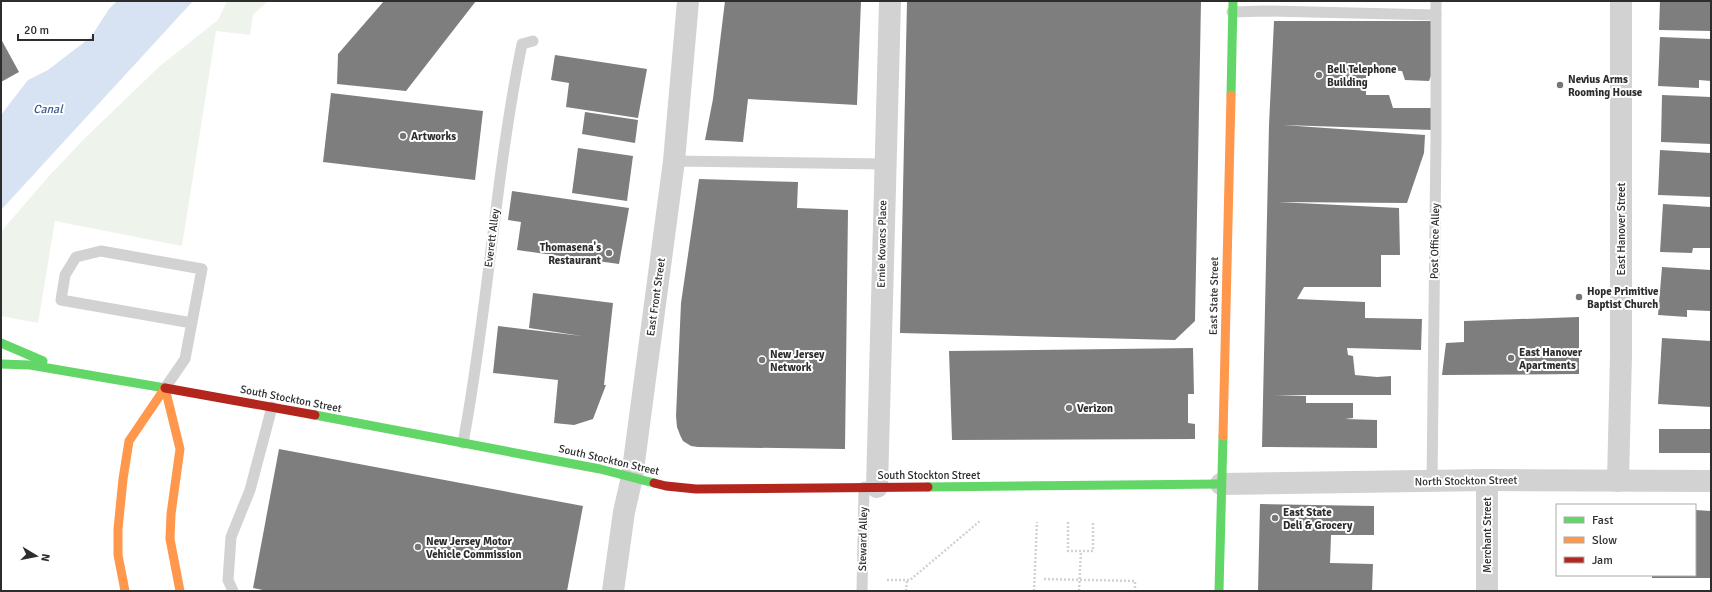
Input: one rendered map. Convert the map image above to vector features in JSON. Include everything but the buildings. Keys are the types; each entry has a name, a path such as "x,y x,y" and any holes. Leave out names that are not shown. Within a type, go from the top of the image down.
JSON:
{"main road":[{"name":"East State Street","path":"1219,591 1233,6"},
{"path":"1,343 66,371"},
{"name":"South Stockton Street","path":"1,364 30,365 272,407 600,469 666,486 696,489 1221,484"},
{"path":"13,374 30,365"},
{"path":"125,591 118,555 118,529 123,479 129,441 165,388"},
{"path":"165,388 180,449 171,514 170,539 180,591"}],"street":[{"name":"East Front Street","path":"613,591 624,512 632,477 674,161 688,1"},
{"name":"Ernie Kovacs Place","path":"870,487 890,1"},
{"name":"East Hanover Street","path":"1618,481 1621,355 1621,1"},
{"name":"North Stockton Street","path":"1221,484 1487,480 1711,481"},
{"name":"Merchant Street","path":"1487,480 1487,591"}],"lane":[{"name":"Post Office Alley","path":"1432,481 1436,1"},
{"path":"1233,6 1265,11 1436,15"},
{"name":"Everett Alley","path":"463,443 478,358 494,220 516,74 522,44 533,41"},
{"path":"674,161 884,164"},
{"path":"165,388 185,359 192,323 202,269 101,251 76,257 65,275 61,300 192,323"},
{"path":"233,591 228,580 231,537 250,490 272,407"},
{"name":"Steward Alley","path":"862,591 870,487"}],"path":[{"path":"887,580 910,580 980,521"},
{"path":"1034,591 1037,522"},
{"path":"1068,522 1068,551 1093,551 1092,522"},
{"path":"1079,591 1081,551"},
{"path":"1044,579 1136,581 1135,591"},
{"path":"906,591 907,580"}],"shaded area":[{"path":"227,1 268,1 253,15 250,35 216,31 182,246 55,221 38,323 1,316 1,233 5,227 49,176 84,139 161,65 218,20"}],"water":[{"name":"Canal","path":"117,1 193,1 1,210 1,115 28,80 48,70 91,37 109,9"}],"traffic: fast":[{"path":"1231,95 1233,1"},
{"path":"1,343 43,361"},
{"path":"1,364 30,365 165,388"},
{"path":"315,415 600,469 654,483"},
{"path":"1219,591 1223,436"},
{"path":"928,487 1221,484"}],"traffic: slow":[{"path":"1223,436 1231,95"},
{"path":"165,388 180,449 171,514 170,539 180,591"},
{"path":"125,591 118,555 118,529 123,479 129,441 165,388"}],"traffic: jam":[{"path":"165,388 315,415"},
{"path":"654,483 666,486 696,489 928,487"}],"place":[{"name":"Bell Telephone Building","path":"1319,75"},
{"name":"Nevius Arms Rooming House","path":"1560,85"},
{"name":"Artworks","path":"403,136"},
{"name":"Thomasena's Restaurant","path":"609,253"},
{"name":"Hope Primitive Baptist Church","path":"1579,297"},
{"name":"East Hanover Apartments","path":"1511,358"},
{"name":"New Jersey Network","path":"762,360"},
{"name":"Verizon","path":"1069,408"},
{"name":"East State Deli & Grocery","path":"1275,518"},
{"name":"New Jersey Motor Vehicle Commission","path":"418,547"}]}
